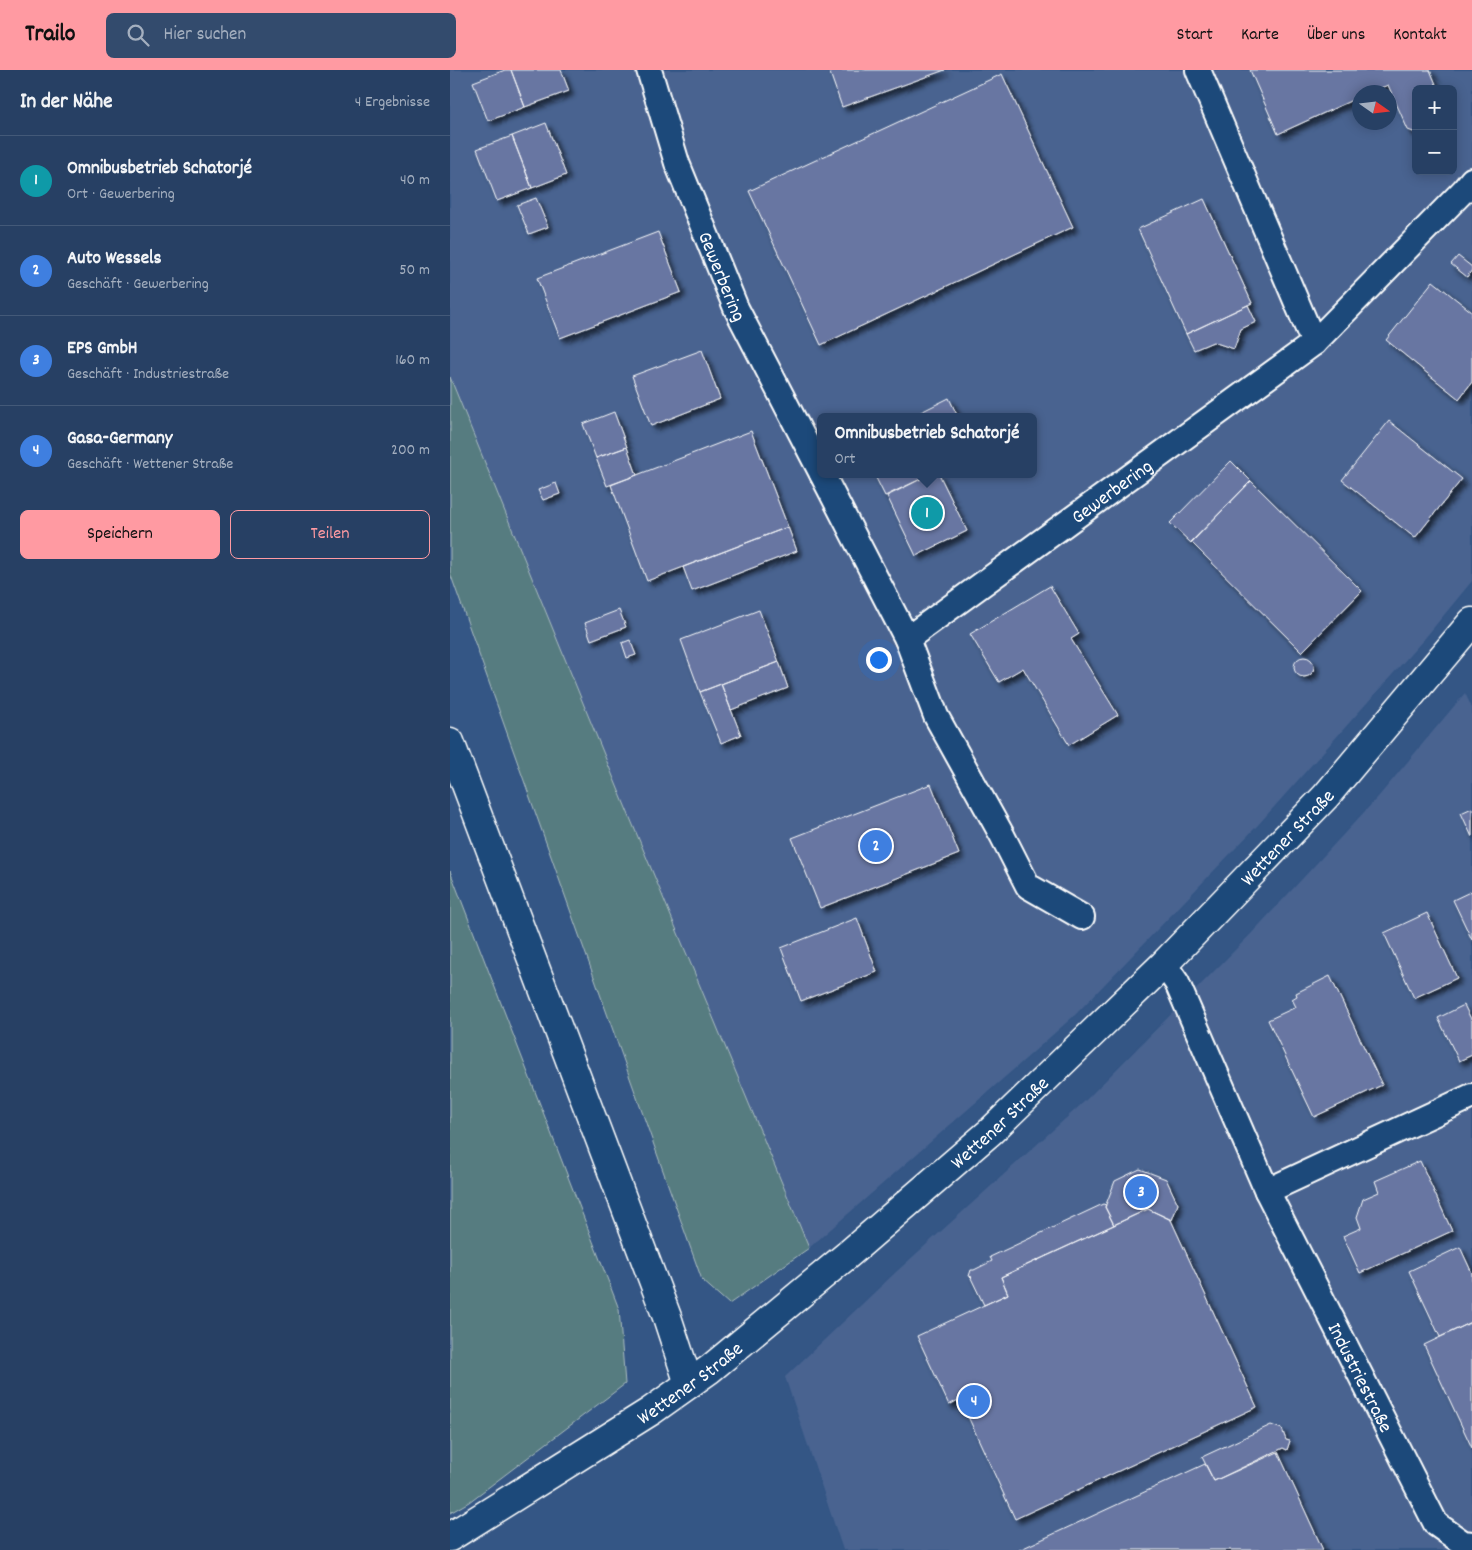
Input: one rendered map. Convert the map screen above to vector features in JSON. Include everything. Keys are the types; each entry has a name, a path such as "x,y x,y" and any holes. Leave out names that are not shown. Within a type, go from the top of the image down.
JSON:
{"street":[{"name":"Gewerbering","path":"649,70 678,163 736,308 817,465"},
{"path":"1198,70 1314,344"},
{"name":"Gewerbering","path":"907,639 1314,344 1404,253 1472,180"},
{"name":"Gewerbering","path":"824,478 907,639 936,716 1028,886 1082,917"},
{"name":"Wettener Straße","path":"450,1537 651,1411 689,1384 851,1252 990,1132 1164,964 1326,796 1472,622"},
{"path":"450,742 667,1317 689,1384"},
{"name":"Industriestraße","path":"1164,964 1177,983 1267,1191 1436,1524 1464,1544 1472,1544"},
{"path":"1267,1191 1472,1096"}],"shaded area":[{"path":"450,70 1472,70 1472,581 1425,638 1257,826 1076,1014 809,1248 623,801 450,377"},
{"path":"1465,693 1472,708 1472,1550 843,1550 785,1377 896,1272 1085,1101 1250,935 1379,796"}],"green space":[{"path":"450,377 623,801 809,1248 729,1304 702,1280 450,573"},
{"path":"450,871 619,1309 625,1384 469,1502 450,1513"}],"building":[{"path":"505,70 511,70 525,107 488,121 473,82"},
{"path":"511,70 561,70 569,91 525,107"},
{"path":"829,70 945,70 842,107"},
{"path":"1250,70 1430,70 1436,85 1412,85 1412,132 1408,130 1397,105 1397,85 1352,85 1352,100 1278,134"},
{"path":"1002,74 1073,227 821,345 749,191"},
{"path":"546,123 566,175 532,188 512,136"},
{"path":"512,136 532,188 497,201 477,149"},
{"path":"536,198 548,227 529,234 517,205"},
{"path":"1204,199 1252,303 1186,334 1138,229"},
{"path":"658,232 681,292 560,338 537,278"},
{"path":"1458,256 1472,267 1467,277 1451,264"},
{"path":"1433,281 1472,312 1472,382 1459,399 1386,340"},
{"path":"1248,305 1256,322 1241,329 1234,349 1213,342 1194,350 1186,334"},
{"path":"702,350 720,399 651,426 632,376"},
{"path":"949,398 956,413 919,413"},
{"path":"614,412 627,447 596,458 583,424"},
{"path":"1389,421 1462,479 1415,538 1342,480"},
{"path":"751,431 788,527 647,581 611,485"},
{"path":"627,447 637,475 607,486 596,458"},
{"path":"1231,461 1251,481 1191,543 1170,523"},
{"path":"876,478 923,478 885,496"},
{"path":"923,478 941,478 967,531 916,556 887,496"},
{"path":"1251,481 1362,591 1302,652 1191,542"},
{"path":"556,483 560,494 543,500 538,490"},
{"path":"788,527 797,551 692,591 683,567"},
{"path":"1050,586 1079,634 1071,639 1118,715 1069,745 1023,668 999,682 970,634"},
{"path":"619,610 626,627 591,640 585,623"},
{"path":"759,610 779,662 700,692 681,640"},
{"path":"630,640 636,655 627,658 622,643"},
{"path":"1304,657 1311,660 1314,667 1311,674 1304,677 1297,674 1294,667 1297,660"},
{"path":"779,662 788,688 731,710 721,684"},
{"path":"721,684 741,735 721,743 700,692"},
{"path":"931,784 959,854 820,908 792,838"},
{"path":"1472,808 1472,837 1461,813"},
{"path":"1472,891 1472,940 1453,900"},
{"path":"1427,913 1457,978 1414,998 1384,933"},
{"path":"857,918 877,972 801,1001 781,948"},
{"path":"1330,976 1382,1085 1314,1117 1268,1020 1296,1007 1292,999 1297,996 1296,993"},
{"path":"1464,1005 1472,1021 1472,1055 1459,1061 1438,1018"},
{"path":"1420,1161 1452,1231 1360,1273 1343,1236 1361,1228 1357,1217 1363,1199 1379,1192 1375,1181"},
{"path":"1140,1169 1166,1179 1178,1204 1172,1220 1148,1209 1114,1225 1105,1207 1115,1181"},
{"path":"1103,1204 1106,1205 1105,1207 1114,1225 1001,1277 1008,1294 984,1305 972,1277 969,1276 971,1270 992,1261 990,1257"},
{"path":"1148,1209 1171,1220 1257,1407 1015,1519 960,1399 949,1405 917,1336 1008,1294 1001,1277"},
{"path":"1460,1247 1472,1273 1472,1322 1440,1337 1409,1271"},
{"path":"1472,1322 1472,1448 1424,1345"},
{"path":"1271,1425 1282,1429 1286,1440 1290,1441 1287,1450 1283,1448 1214,1481 1202,1457"},
{"path":"1278,1452 1323,1550 1019,1550 1205,1464 1214,1481"}],"place":[{"name":"Omnibusbetrieb Schatorjé","path":"927,513"},
{"name":"Auto Wessels","path":"876,846"},
{"name":"EPS GmbH","path":"1141,1192"},
{"name":"Gasa-Germany","path":"974,1401"}]}
